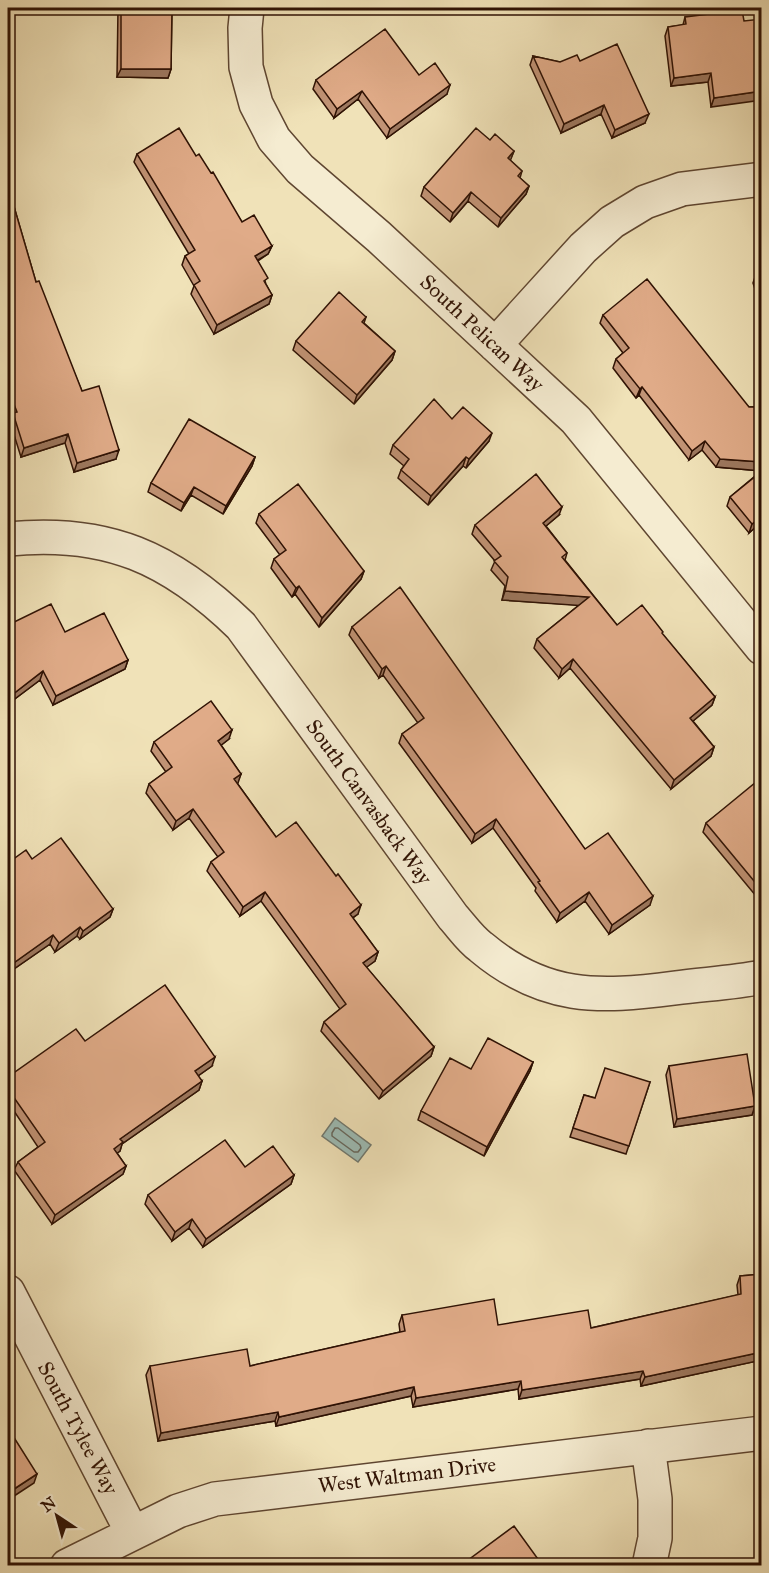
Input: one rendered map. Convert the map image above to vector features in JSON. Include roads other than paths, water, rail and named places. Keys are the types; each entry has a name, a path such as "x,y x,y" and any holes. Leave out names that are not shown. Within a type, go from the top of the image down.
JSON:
{"street":[{"name":"South Pelican Way","path":"247,8 244,28 246,67 256,104 273,139 300,169 379,237 576,420 762,648"},
{"path":"495,345 583,248 612,222 645,202 682,189 762,179"},
{"name":"South Canvasback Way","path":"8,540 35,537 74,538 112,545 148,558 182,576 214,599 241,626 453,917 479,946 510,969 545,985 583,994 622,995 762,977"},
{"name":"South Tylee Way","path":"8,1292 132,1532"},
{"name":"West Waltman Drive","path":"67,1566 178,1511 215,1499 762,1433"},
{"path":"648,1446 655,1499 655,1538 649,1566"}],"water":[{"path":"335,1118 371,1145 358,1162 322,1136"}]}
